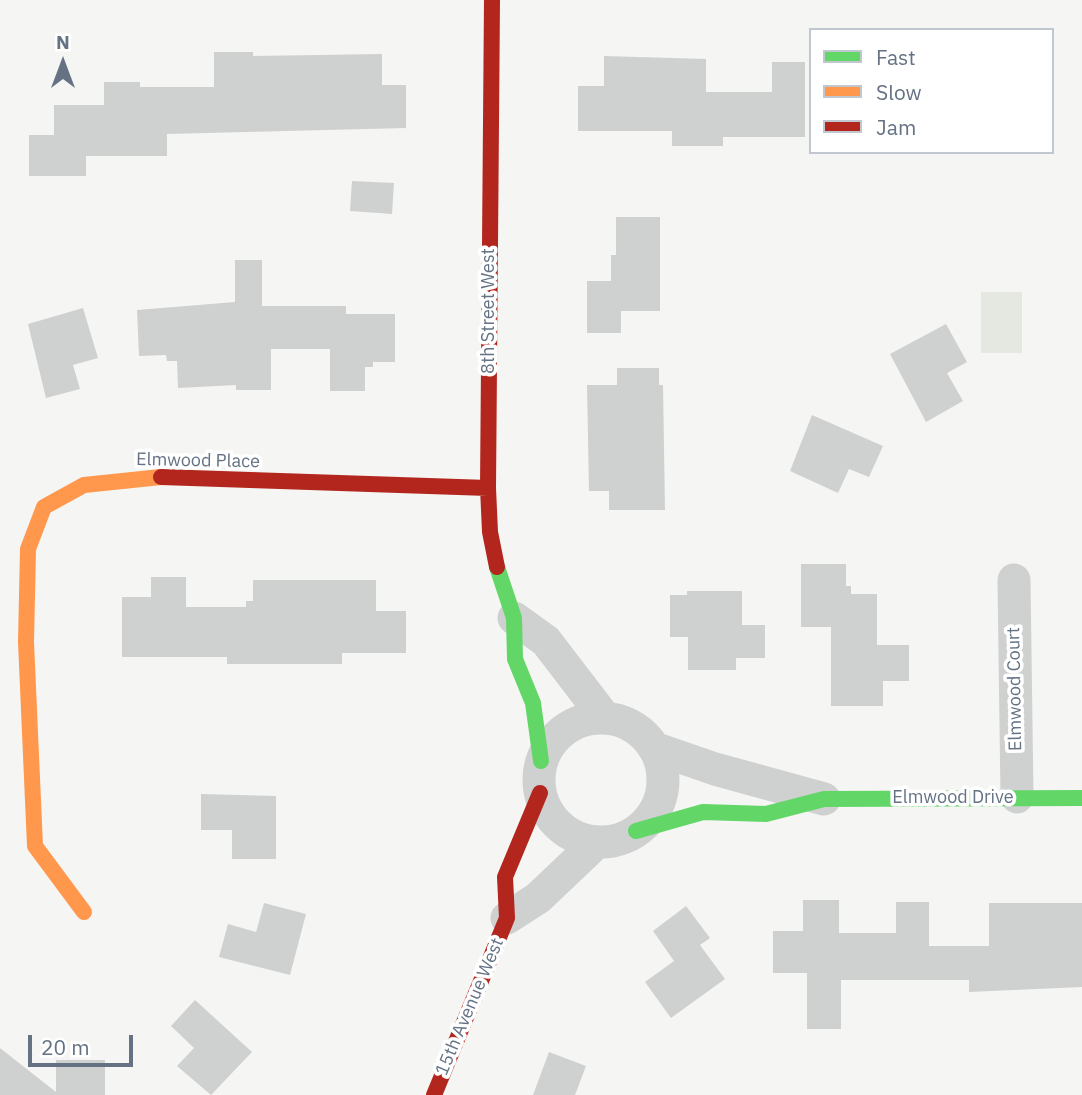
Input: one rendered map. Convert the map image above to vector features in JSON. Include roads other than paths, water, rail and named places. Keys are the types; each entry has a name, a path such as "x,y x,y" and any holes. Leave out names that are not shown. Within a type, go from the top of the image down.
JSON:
{"street":[{"name":"8th Street West","path":"492,0 488,488 490,532 499,575 514,618 515,659 533,703 540,777"},
{"name":"Elmwood Place","path":"84,912 35,846 26,642 28,549 44,507 84,485 148,477 488,488"},
{"name":"Elmwood Court","path":"1014,580 1017,797"},
{"path":"514,618 546,641 605,718"},
{"path":"605,718 624,722 641,732 654,748 661,765 661,793 650,818 636,831 618,840 597,842 578,838 560,827 547,811 540,777 551,742 566,728 584,720 605,718"},
{"name":"Elmwood Drive","path":"654,748 715,769 824,799"},
{"name":"15th Avenue West","path":"434,1095 507,918 505,877 540,777"},
{"name":"Elmwood Drive","path":"636,831 703,812 765,814 824,799 1082,798"},
{"name":"15th Avenue West","path":"507,918 538,898 597,842"}]}
